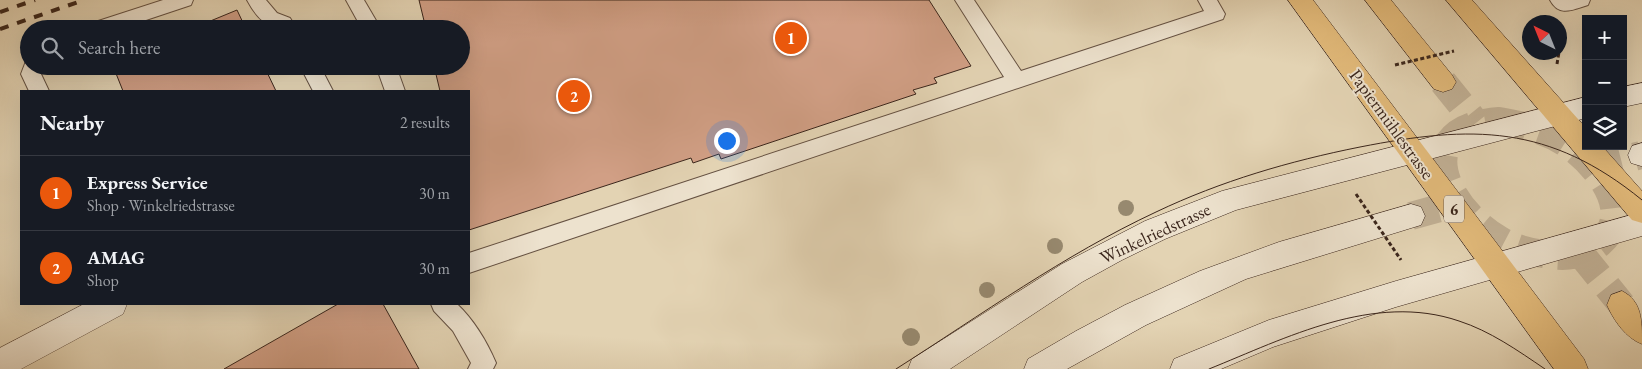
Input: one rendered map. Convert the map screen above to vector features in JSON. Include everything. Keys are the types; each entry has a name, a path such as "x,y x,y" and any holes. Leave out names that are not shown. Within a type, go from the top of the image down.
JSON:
{"main road":[{"name":"Papiermühlestrasse","path":"1300,0 1573,369"},
{"path":"1377,0 1443,82"},
{"path":"1458,0 1642,211"},
{"path":"1627,97 1642,93"},
{"name":"Winkelriedstrasse","path":"923,369 1072,274 1155,230 1232,199 1582,108"},
{"path":"1039,369 1133,315 1237,270 1411,216"},
{"path":"1185,369 1269,334 1642,224"},
{"path":"1622,305 1642,330"},
{"path":"0,364 93,308"}],"lane":[{"path":"123,20 184,0"},
{"path":"256,0 270,18 275,20"},
{"path":"355,0 367,20"},
{"path":"964,0 1016,80"},
{"path":"470,262 1016,80 1211,7"},
{"path":"31,75 34,85 38,90"},
{"path":"315,75 322,90"},
{"path":"389,75 395,90"},
{"path":"443,305 461,323 484,363 480,369"}],"path":[{"path":"1395,65 1454,51"},
{"path":"1356,194 1401,260"}],"building":[{"path":"419,0 929,0 971,66 934,78 937,83 913,90 916,94 721,159 719,154 693,163 691,158 470,230 470,90 440,90 436,75 470,75 470,20 424,20"},
{"path":"237,10 242,20 213,20"},
{"path":"117,75 268,75 276,90 123,90"},
{"path":"336,305 384,305 419,369 224,369"}],"tunnel":[{"path":"1443,82 1476,123"},
{"path":"1499,121 1534,129 1559,139 1578,152 1600,175 1613,203 1614,217 1610,230 1595,247 1571,255 1557,256 1531,252 1500,240 1481,226 1464,209 1451,191 1444,172 1444,154 1452,138 1470,127 1499,121"},
{"path":"1594,167 1641,155"},
{"path":"1411,216 1458,203"},
{"path":"1581,254 1622,305"}],"tram line":[{"path":"896,369 1056,266 1156,212 1205,191 1256,173 1360,147 1438,135 1474,134 1508,137 1541,144 1574,157 1608,175 1642,200"},
{"path":"1209,369 1269,344 1331,322 1363,315 1395,312 1427,313 1470,325 1503,342 1545,369"}],"railway":[{"path":"0,12 35,0"},
{"path":"26,20 84,0"},
{"path":"0,29 20,22"}],"place":[{"name":"Express Service","path":"791,38"},
{"name":"AMAG","path":"574,96"}]}
